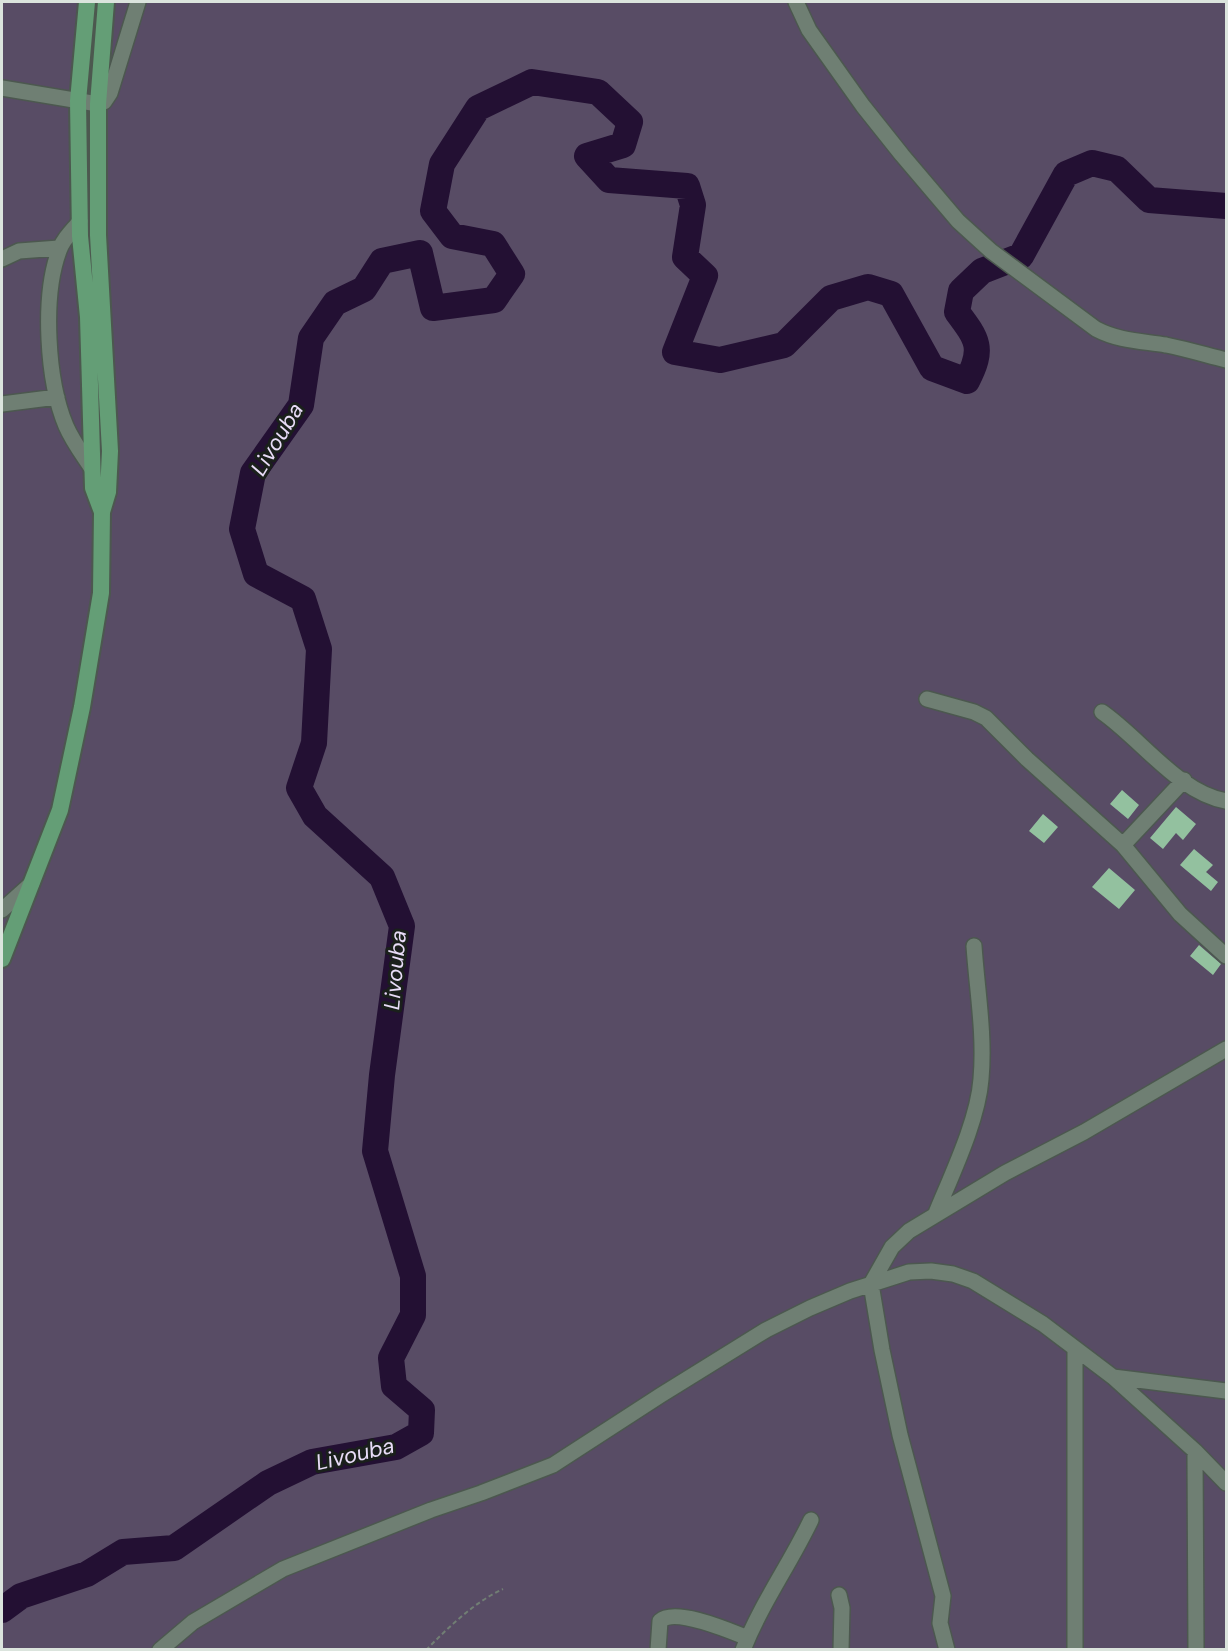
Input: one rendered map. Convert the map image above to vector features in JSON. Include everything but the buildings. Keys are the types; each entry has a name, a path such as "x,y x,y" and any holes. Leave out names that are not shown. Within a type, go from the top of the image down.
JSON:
{"highway":[{"path":"87,2 78,101 80,222 88,317 93,488 102,512"},
{"path":"2,959 60,810 82,707 101,593 102,512 108,492 110,451 98,235 98,104 106,2"}],"street":[{"path":"2,88 98,104 104,102 110,93 138,2"},
{"path":"796,2 809,30 863,106 930,190 974,238 1107,334 1227,360"},
{"path":"80,222 59,248 51,277 48,326 51,366 57,397 76,446 92,469"},
{"path":"2,259 19,251 59,248"},
{"path":"2,404 57,397"},
{"path":"927,699 974,712 986,718 1123,845 1180,914 1227,956"},
{"path":"1102,712 1174,774 1206,795 1227,801"},
{"path":"1123,845 1184,780"},
{"path":"2,910 32,884"},
{"path":"936,1213 974,1115 981,1081 983,1048 974,946"},
{"path":"947,1650 940,1623 943,1596 900,1435 871,1284 892,1246 909,1231 936,1213 1005,1173 1084,1132 1227,1049"},
{"path":"160,1650 215,1607 283,1569 431,1510 553,1465 669,1389 766,1330 810,1308 909,1272 931,1270 973,1281 1043,1324 1113,1377 1195,1451 1227,1484"},
{"path":"1075,1650 1076,1349"},
{"path":"1113,1377 1227,1391"},
{"path":"1195,1451 1196,1650"},
{"path":"658,1650 660,1621 665,1617 673,1616 718,1625 746,1644 811,1520"},
{"path":"839,1595 842,1608 841,1650"}],"path":[{"path":"426,1650 471,1610 490,1595 503,1589"}],"shaded area":[{"path":"2,2 1226,2 1226,1649 2,1649"}],"waterway":[{"name":"Livouba","path":"2,1610 21,1596 87,1574 123,1552 174,1548 268,1483 312,1462 396,1447 421,1433 422,1410 394,1386 391,1358 413,1315 413,1276 375,1151 382,1075 402,926 382,877 315,816 299,788 314,743 319,649 303,599 256,574 242,529 253,473 301,405 311,338 335,303 364,289 382,261 420,253 433,308 494,300 512,274 493,244 452,236 433,211 442,164 478,108 532,82 598,92 630,122 623,145 587,156 609,180 687,186 693,205 685,257 705,276 675,352 720,360 784,345 831,298 868,287 891,294 932,368 967,381 977,352 974,337 957,312 961,291 982,271 1021,256 1066,174 1092,163 1117,169 1149,200 1226,206"}]}
